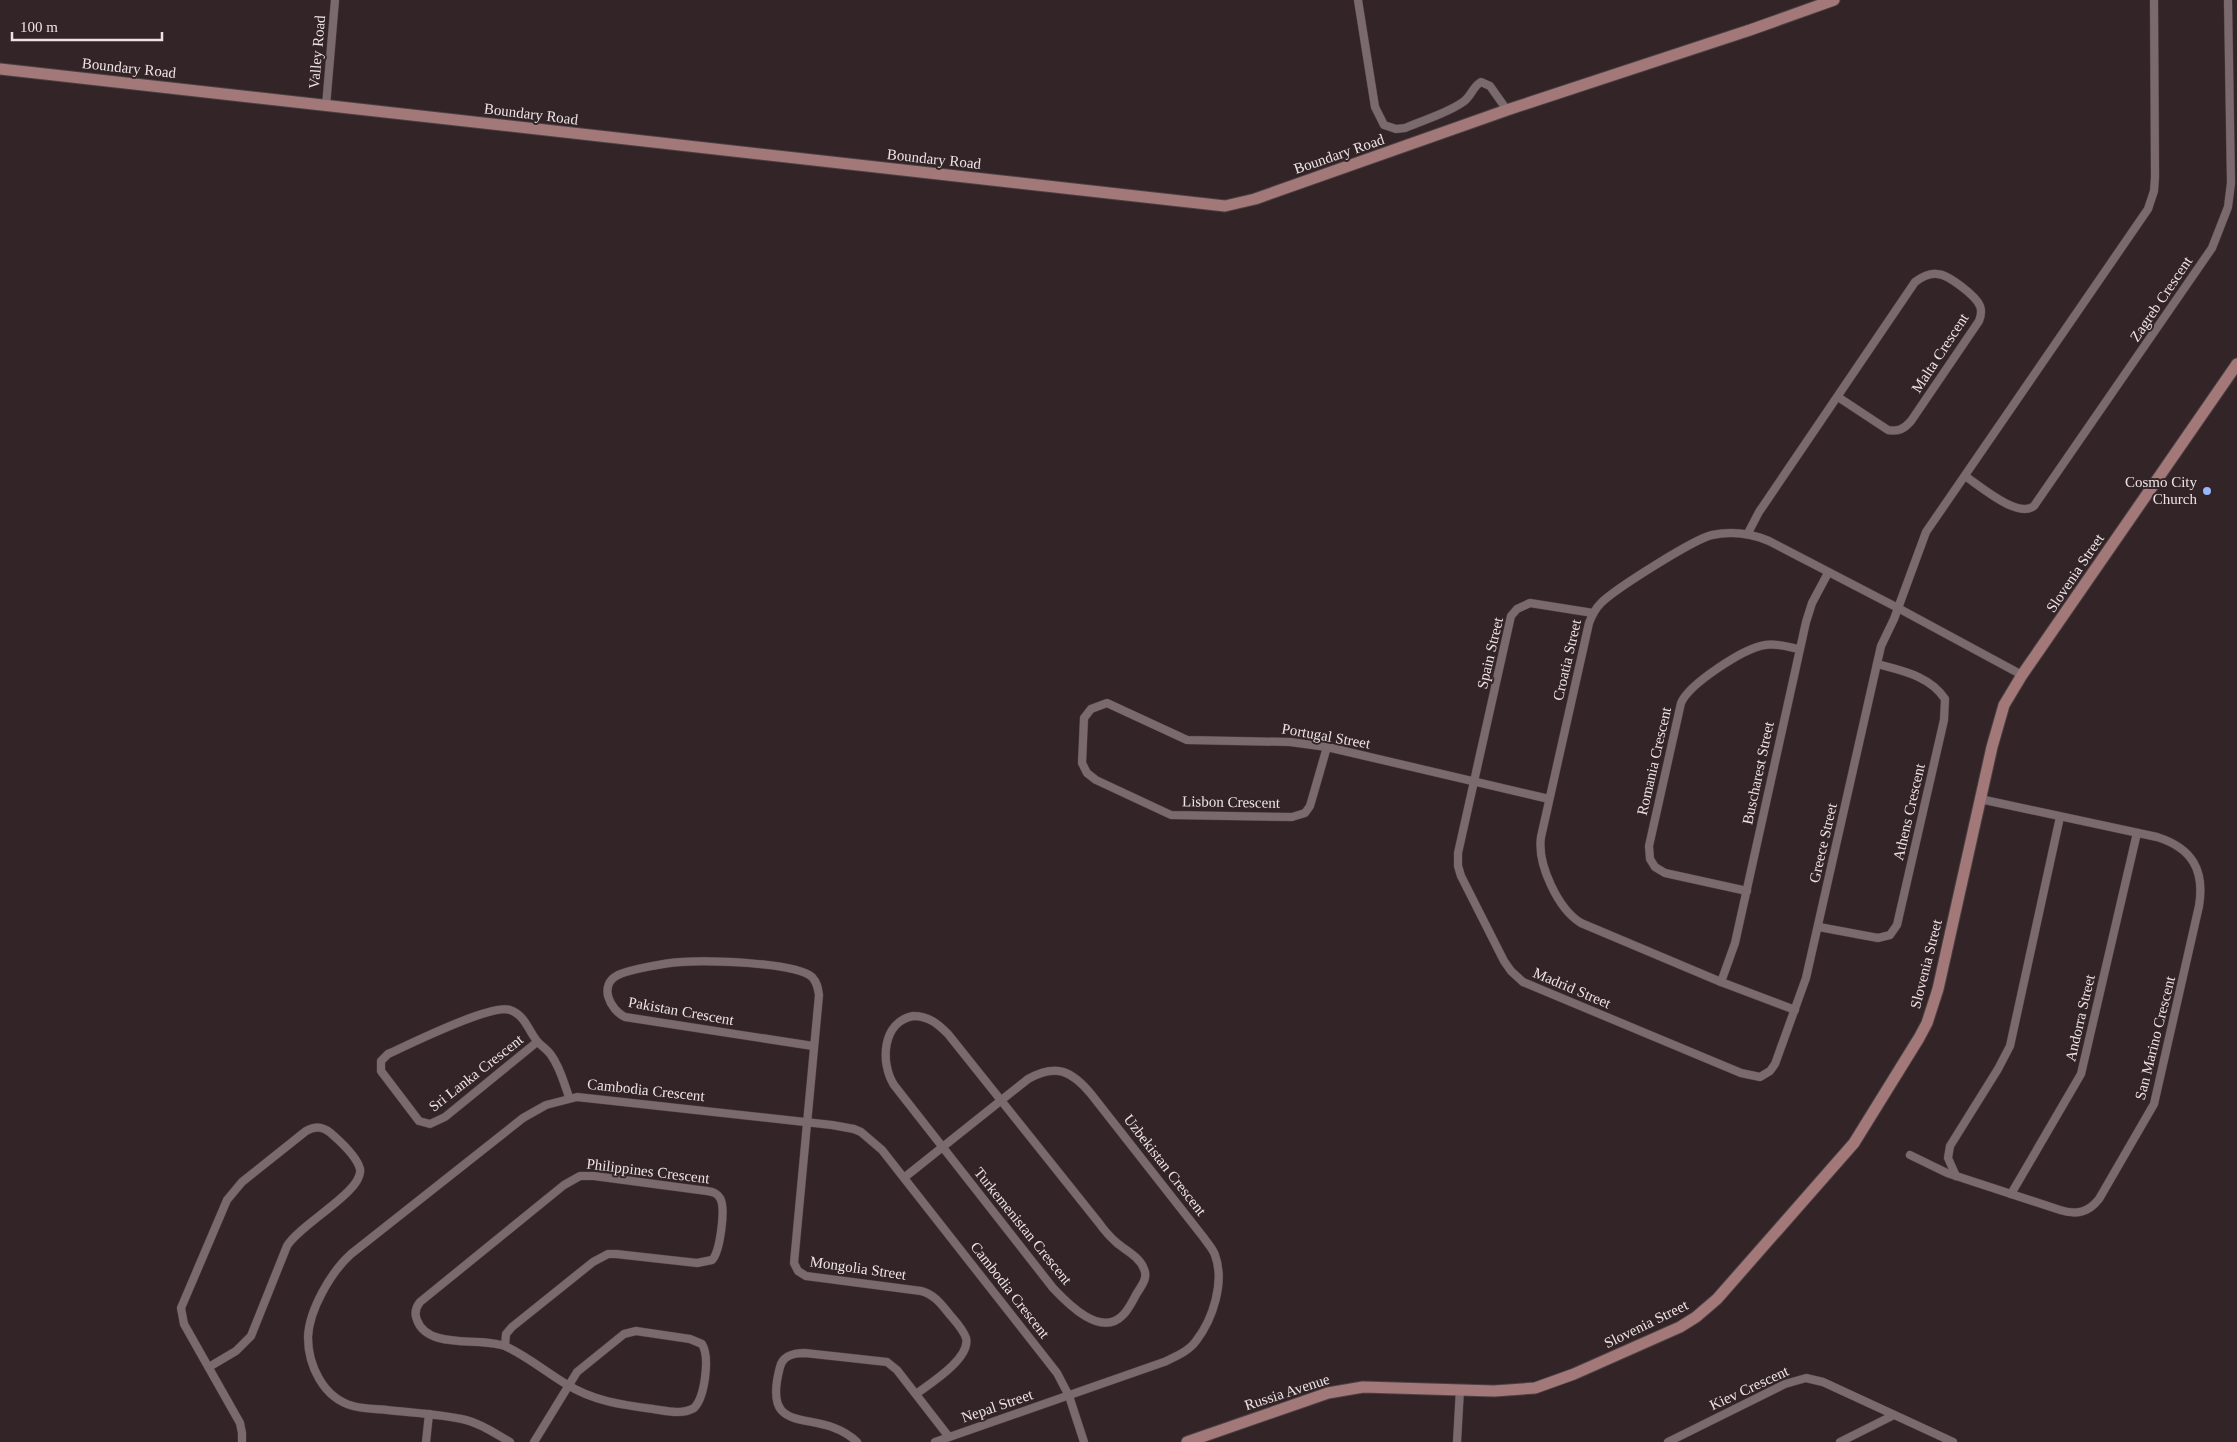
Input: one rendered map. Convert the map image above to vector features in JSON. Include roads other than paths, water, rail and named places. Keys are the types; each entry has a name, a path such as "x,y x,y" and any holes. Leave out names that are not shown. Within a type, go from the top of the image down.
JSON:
{"street":[{"name":"Valley Road","path":"326,106 335,0"},
{"path":"1358,0 1375,107 1384,125 1396,129 1405,128 1457,106 1467,99 1477,84 1481,82 1490,86 1507,110"},
{"name":"Boundary Road","path":"0,69 1219,206 1255,199 1507,110 1750,30 1834,0"},
{"path":"1898,608 1923,538 2148,209 2154,191 2155,177 2154,0"},
{"name":"Zagreb Crescent","path":"1965,476 2014,508 2025,510 2034,506 2212,248 2228,207 2231,183 2228,0"},
{"name":"Malta Crescent","path":"1748,533 1759,512 1910,288 1930,274 1943,275 1971,294 1980,305 1981,317 1972,332 1911,421 1904,428 1895,431 1888,430 1838,397"},
{"name":"Slovenia Street","path":"1460,1389 1506,1390 1548,1385 1680,1327 1696,1317 1717,1299 1858,1138 1927,1023 1938,989 2000,715 2022,675 2237,364"},
{"name":"Croatia Street","path":"1795,1010 1720,982 1587,926 1570,914 1544,868 1540,857 1540,844 1593,613 1606,599 1696,541 1722,534 1748,533 1769,541 2022,675"},
{"name":"Buscharest Street","path":"1720,982 1736,943 1800,649 1812,603 1828,573"},
{"name":"Spain Street","path":"1475,782 1514,612 1523,604 1530,603 1593,613"},
{"name":"Greece Street","path":"1760,1077 1768,1073 1775,1064 1806,978 1881,646 1898,608"},
{"name":"Romania Crescent","path":"1747,891 1661,871 1650,859 1649,846 1681,703 1686,694 1699,682 1754,648 1770,644 1800,649"},
{"name":"Athens Crescent","path":"1819,926 1878,938 1885,937 1893,932 1900,914 1944,720 1946,699 1937,688 1927,680 1877,664"},
{"name":"Portugal Street","path":"1102,703 1113,705 1187,740 1290,742 1327,747 1549,799"},
{"name":"Lisbon Crescent","path":"1102,703 1088,711 1084,718 1081,758 1087,773 1107,786 1171,815 1292,817 1302,814 1308,810 1312,801 1327,747"},
{"name":"Madrid Street","path":"1475,782 1458,853 1458,866 1461,876 1504,961 1515,976 1530,985 1732,1069 1749,1076 1760,1077"},
{"name":"San Marino Crescent","path":"1910,1155 1956,1176 2069,1212 2081,1213 2091,1207 2099,1199 2154,1104 2197,916 2201,890 2196,868 2185,850 2166,839 1980,798"},
{"path":"1956,1176 1948,1158 1950,1146 1998,1069 2010,1046 2060,817"},
{"name":"Andorra Street","path":"2011,1194 2081,1074 2137,833"},
{"name":"Pakistan Crescent","path":"806,1122 813,1046 818,989 812,977 797,971 769,965 684,962 623,973 614,978 608,985 608,996 612,1007 625,1018 813,1046"},
{"name":"Sri Lanka Crescent","path":"537,1042 454,1110 433,1124 419,1121 381,1071 381,1061 388,1054 454,1024 503,1008 509,1009 520,1016 537,1042 545,1048 558,1067 569,1097"},
{"name":"Turkemenistan Crescent","path":"913,1016 922,1016 939,1025 1001,1101 1098,1223 1144,1268 1146,1277 1144,1283 1118,1320 1108,1324 1099,1323 1066,1301 1036,1268 894,1085 887,1071 885,1060 890,1033 900,1021 913,1016"},
{"name":"Uzbekistan Crescent","path":"905,1177 1028,1079 1047,1070 1059,1070 1075,1078 1091,1094 1204,1238 1215,1255 1218,1283 1211,1315 1196,1341 1190,1348 1164,1362 1069,1396"},
{"name":"Cambodia Crescent","path":"510,1442 477,1424 429,1414 352,1406 333,1395 316,1374 310,1357 308,1334 314,1311 336,1270 362,1244 523,1118 546,1105 569,1097 588,1097 844,1126 861,1132 882,1150 905,1177 1051,1364 1063,1382 1069,1396 1084,1442"},
{"name":"Mongolia Street","path":"806,1122 794,1250 794,1264 798,1271 813,1278 925,1292 937,1299 964,1334 966,1348 959,1360 916,1394"},
{"path":"209,1367 236,1351 250,1336 287,1246 294,1235 350,1190 358,1180 360,1172 356,1162 325,1128 314,1127 303,1133 242,1182 227,1200 183,1302 181,1313 186,1329 240,1423 242,1442"},
{"name":"Philippines Crescent","path":"505,1346 506,1334 512,1327 584,1269 608,1254 697,1263 712,1260 718,1247 722,1208 719,1196 707,1190 589,1175 580,1176 564,1185 423,1299 416,1308 417,1320 430,1335 505,1346 568,1385 592,1397 616,1404 686,1412 694,1408 700,1401 706,1352 702,1344 696,1340 630,1331 589,1361 568,1385"},
{"path":"857,1442 843,1432 793,1425 781,1420 777,1412 776,1402 780,1366 786,1358 792,1354 805,1353 881,1360 892,1364 949,1437"},
{"name":"Kiev Crescent","path":"1668,1442 1785,1384 1800,1379 1823,1382 1953,1442"},
{"path":"534,1442 568,1385"},
{"name":"Russia Avenue","path":"1187,1442 1335,1391 1363,1388 1460,1389"},
{"path":"1457,1442 1460,1389"},
{"name":"Nepal Street","path":"935,1442 1069,1396"},
{"path":"426,1442 429,1414"},
{"path":"1840,1442 1894,1415"}],"place":[{"name":"Cosmo City Church","path":"2207,491"}]}
